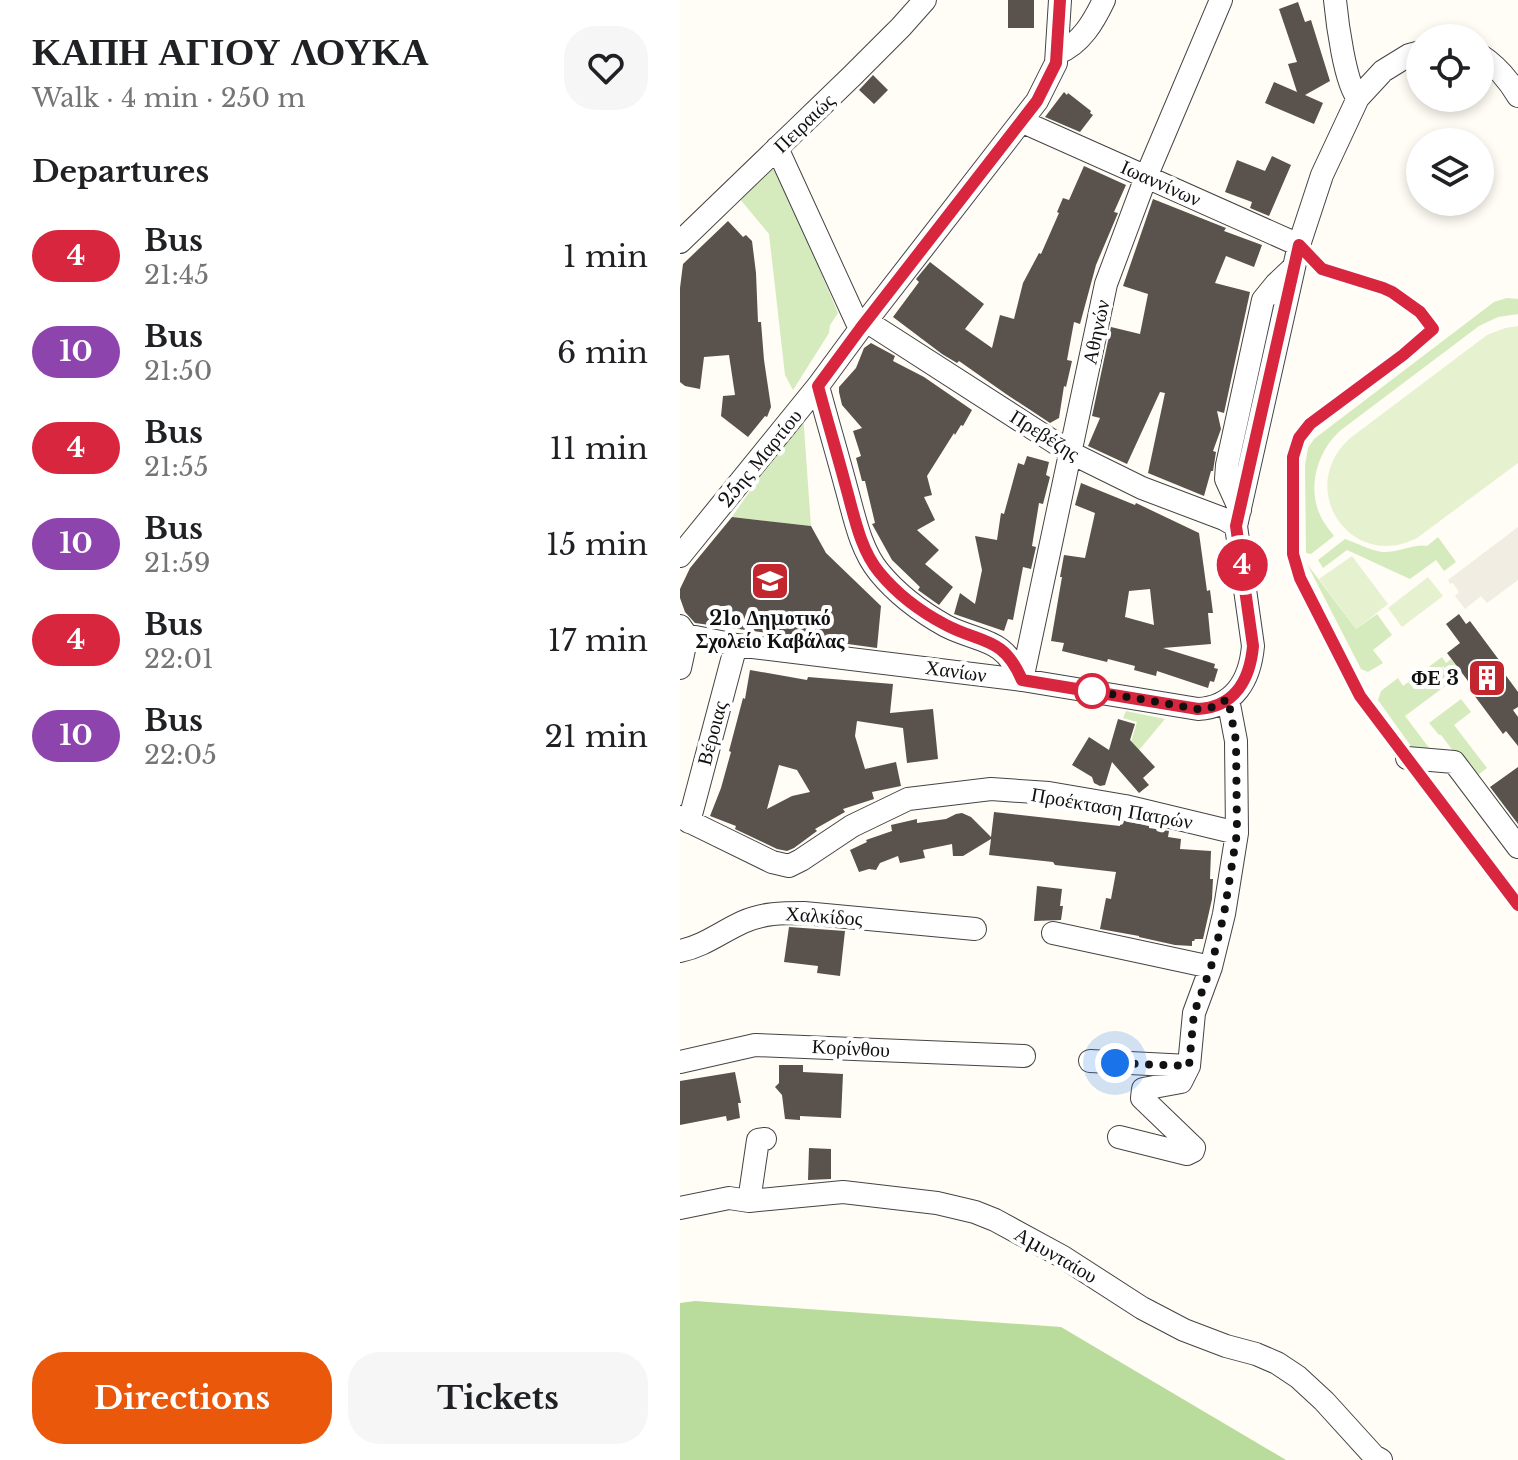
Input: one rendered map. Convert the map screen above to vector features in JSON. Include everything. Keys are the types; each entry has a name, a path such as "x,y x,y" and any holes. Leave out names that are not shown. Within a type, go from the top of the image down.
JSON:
{"street":[{"name":"Πειραιώς","path":"680,242 925,0"},
{"name":"25ης Μαρτίου","path":"680,556 688,532 818,386 1023,122 1052,73 1058,53 1060,0"},
{"path":"1058,53 1076,42 1104,0"},
{"name":"Αθηνών","path":"1022,680 1106,284 1146,177 1221,0"},
{"path":"1335,0 1347,72 1356,96"},
{"path":"1119,1137 1187,1154 1194,1148 1142,1098 1143,1089 1181,1082 1189,1066 1194,1013 1211,967 1227,899 1237,833 1236,741 1228,699 1247,678 1253,646 1238,518 1226,479 1263,300 1297,256 1314,195 1356,96 1383,71 1406,57"},
{"path":"1494,64 1518,96"},
{"name":"Ιωαννίνων","path":"1023,122 1146,177 1297,256"},
{"path":"777,148 863,325"},
{"name":"Πρεβέζης","path":"863,325 1071,453 1142,488 1224,519 1238,518"},
{"path":"818,386 858,529 878,571 906,599 927,614 949,627 1002,649 1016,666 1022,680"},
{"path":"680,668 682,632"},
{"name":"Χανίων","path":"682,632 736,645 1022,680 1198,709 1210,708 1228,699"},
{"name":"Βέροιας","path":"684,820 736,645"},
{"path":"1407,758 1454,762 1518,847"},
{"name":"Προέκταση Πατρών","path":"684,820 772,862 789,866 852,826 908,799 991,789 1049,793 1125,806 1237,833"},
{"name":"Χαλκίδος","path":"680,951 694,948 742,922 778,912 975,929"},
{"path":"1053,933 1211,967"},
{"name":"Κορίνθου","path":"680,1062 755,1045 1024,1056"},
{"path":"1090,1061 1189,1066"},
{"path":"749,1201 758,1140 765,1139"},
{"name":"Αμυνταίου","path":"680,1208 729,1198 749,1201 843,1192 937,1203 975,1212 1063,1257 1142,1308 1184,1330 1277,1363 1324,1401 1381,1460"}],"green space":[{"path":"771,169 776,171 784,184 838,313 793,390 785,375 769,234 739,198"},
{"path":"1518,299 1518,314 1498,317 1479,326 1334,437 1322,455 1314,486 1318,511 1334,536 1311,554 1306,553 1305,465 1308,448 1314,439 1494,302"},
{"path":"1518,326 1518,463 1417,538 1393,546 1371,544 1352,535 1338,520 1329,501 1328,480 1334,459 1349,439 1487,335"},
{"path":"803,414 811,526 732,517"},
{"path":"1438,537 1456,562 1444,571 1436,560 1410,579 1347,550 1323,568 1318,560 1345,539 1372,550 1388,552 1427,546"},
{"path":"1352,556 1388,604 1356,629 1319,579"},
{"path":"1307,564 1356,629 1377,614 1392,635 1373,650 1383,663 1368,672 1361,669"},
{"path":"1428,577 1443,596 1402,627 1388,608"},
{"path":"1442,657 1446,663 1451,659 1462,673 1453,679 1443,666 1452,681 1405,716 1433,753 1413,749 1378,700 1381,691 1398,678 1403,686"},
{"path":"1461,699 1471,712 1454,725 1487,768 1474,778 1429,723"},
{"path":"1126,711 1165,719 1139,750 1131,742 1137,722 1123,718"},
{"path":"695,1301 1061,1327 1286,1460 680,1460 680,1303"}],"shaded area":[{"path":"1518,527 1518,580 1487,603 1481,596 1465,609 1455,596 1459,592 1448,580"}],"building":[{"path":"1008,0 1034,0 1034,28 1008,28"},
{"path":"1298,2 1305,22 1311,20 1330,81 1305,95 1323,103 1314,124 1265,103 1274,82 1297,92 1288,64 1297,62 1279,9"},
{"path":"873,75 888,90 874,104 859,90"},
{"path":"1064,92 1093,115 1080,132 1045,117"},
{"path":"1272,156 1291,165 1269,216 1250,208 1252,202 1225,192 1237,160 1265,171"},
{"path":"1084,166 1126,185 1096,265 1080,324 1074,322 1067,360 1072,361 1059,418 1050,423 959,361 957,363 942,354 893,317 930,262 984,304 965,329 992,348 1000,315 1014,319 1023,283 1041,254 1063,198 1069,200"},
{"path":"1153,199 1262,245 1254,267 1226,256 1215,283 1250,292 1224,413 1217,411 1221,429 1213,451 1216,452 1213,471 1204,496 1148,473 1165,393 1160,392 1127,464 1088,446 1100,418 1092,416 1111,327 1140,334 1148,294 1123,286"},
{"path":"728,221 743,237 746,235 752,241 758,322 761,322 771,407 767,417 748,437 721,416 723,396 735,395 729,355 704,357 700,389 680,382 683,264"},
{"path":"871,343 895,356 893,361 924,377 972,410 927,476 932,495 924,497 935,520 917,530 939,550 925,564 953,587 939,605 918,590 920,587 892,560 872,524 875,523 856,458 861,456 853,431 862,428 842,405 839,392 839,387 856,368 864,348"},
{"path":"1027,456 1049,462 1046,475 1050,477 1043,504 1039,503 1031,569 1023,567 1013,620 1008,619 1004,631 954,614 960,593 975,604 982,570 975,536 997,540 1001,513 1004,514 1018,463 1024,465"},
{"path":"1081,483 1136,503 1199,533 1213,613 1208,613 1211,644 1163,648 1215,664 1214,668 1218,669 1214,682 1210,681 1208,688 1157,671 1156,676 1134,670 1135,666 1062,651 1064,643 1051,641 1064,555 1085,558 1095,513 1075,505","holes":["1150,589 1154,625 1125,617 1129,591"]},
{"name":"21ο Δημοτικό Σχολείο Καβάλας","path":"732,517 811,526 826,553 881,606 877,648 695,623 685,612 680,589 690,568"},
{"name":"ΦΕ 3","path":"1459,614 1466,624 1470,621 1518,692 1518,707 1513,710 1518,717 1518,746 1506,731 1503,734 1447,653 1460,643 1446,624"},
{"path":"750,670 807,680 808,677 893,684 890,713 933,709 938,759 907,763 903,728 857,721 855,736 865,769 896,762 901,786 872,792 874,799 843,809 845,812 815,829 817,831 794,848 787,851 777,849 735,829 736,826 710,816 721,788","holes":["779,765 797,770 810,792 792,796 767,809"]},
{"path":"1118,719 1135,724 1130,740 1155,767 1143,778 1149,785 1139,793 1112,762 1105,785 1100,786 1072,765 1089,737 1109,750"},
{"path":"1518,767 1518,824 1490,787"},
{"path":"994,812 1120,826 1120,819 1169,831 1168,837 1181,839 1180,849 1211,851 1212,899 1203,939 1195,939 1192,946 1175,945 1100,929 1106,898 1111,899 1116,872 989,855 991,839 963,856 953,856 952,844 923,850 925,858 900,863 898,856 880,863 876,870 859,872 850,850 866,840 892,831 891,825 917,819 917,823 946,819 962,813 971,817 991,837"},
{"path":"1037,886 1062,889 1061,920 1034,921"},
{"path":"789,927 845,931 840,976 817,973 818,966 784,962"},
{"path":"779,1065 803,1065 803,1072 843,1074 841,1118 800,1116 800,1120 785,1119 782,1095 775,1087 779,1083"},
{"path":"735,1072 741,1103 738,1103 740,1118 727,1121 726,1116 680,1125 680,1081"},
{"path":"809,1148 831,1149 831,1179 808,1180"}],"bus line":[{"name":"4","path":"1060,0 1056,63 1037,101 818,386 868,555 878,571 906,599 927,614 949,627 1002,649 1016,666 1022,680 1198,709 1219,705 1237,691 1247,678 1252,664 1253,646 1236,526 1299,245 1322,269 1392,292 1420,312 1433,329 1310,424 1299,438 1293,457 1295,565 1360,696 1518,905"}],"place":[{"name":"21ο Δημοτικό Σχολείο Καβάλας","path":"770,581"},
{"name":"ΦΕ 3","path":"1487,678"}],"route":[{"path":"1092,691 1088,690 1198,709 1219,705 1228,699 1236,741 1237,833 1230,884 1211,967 1194,1013 1189,1066 1115,1063"}]}
